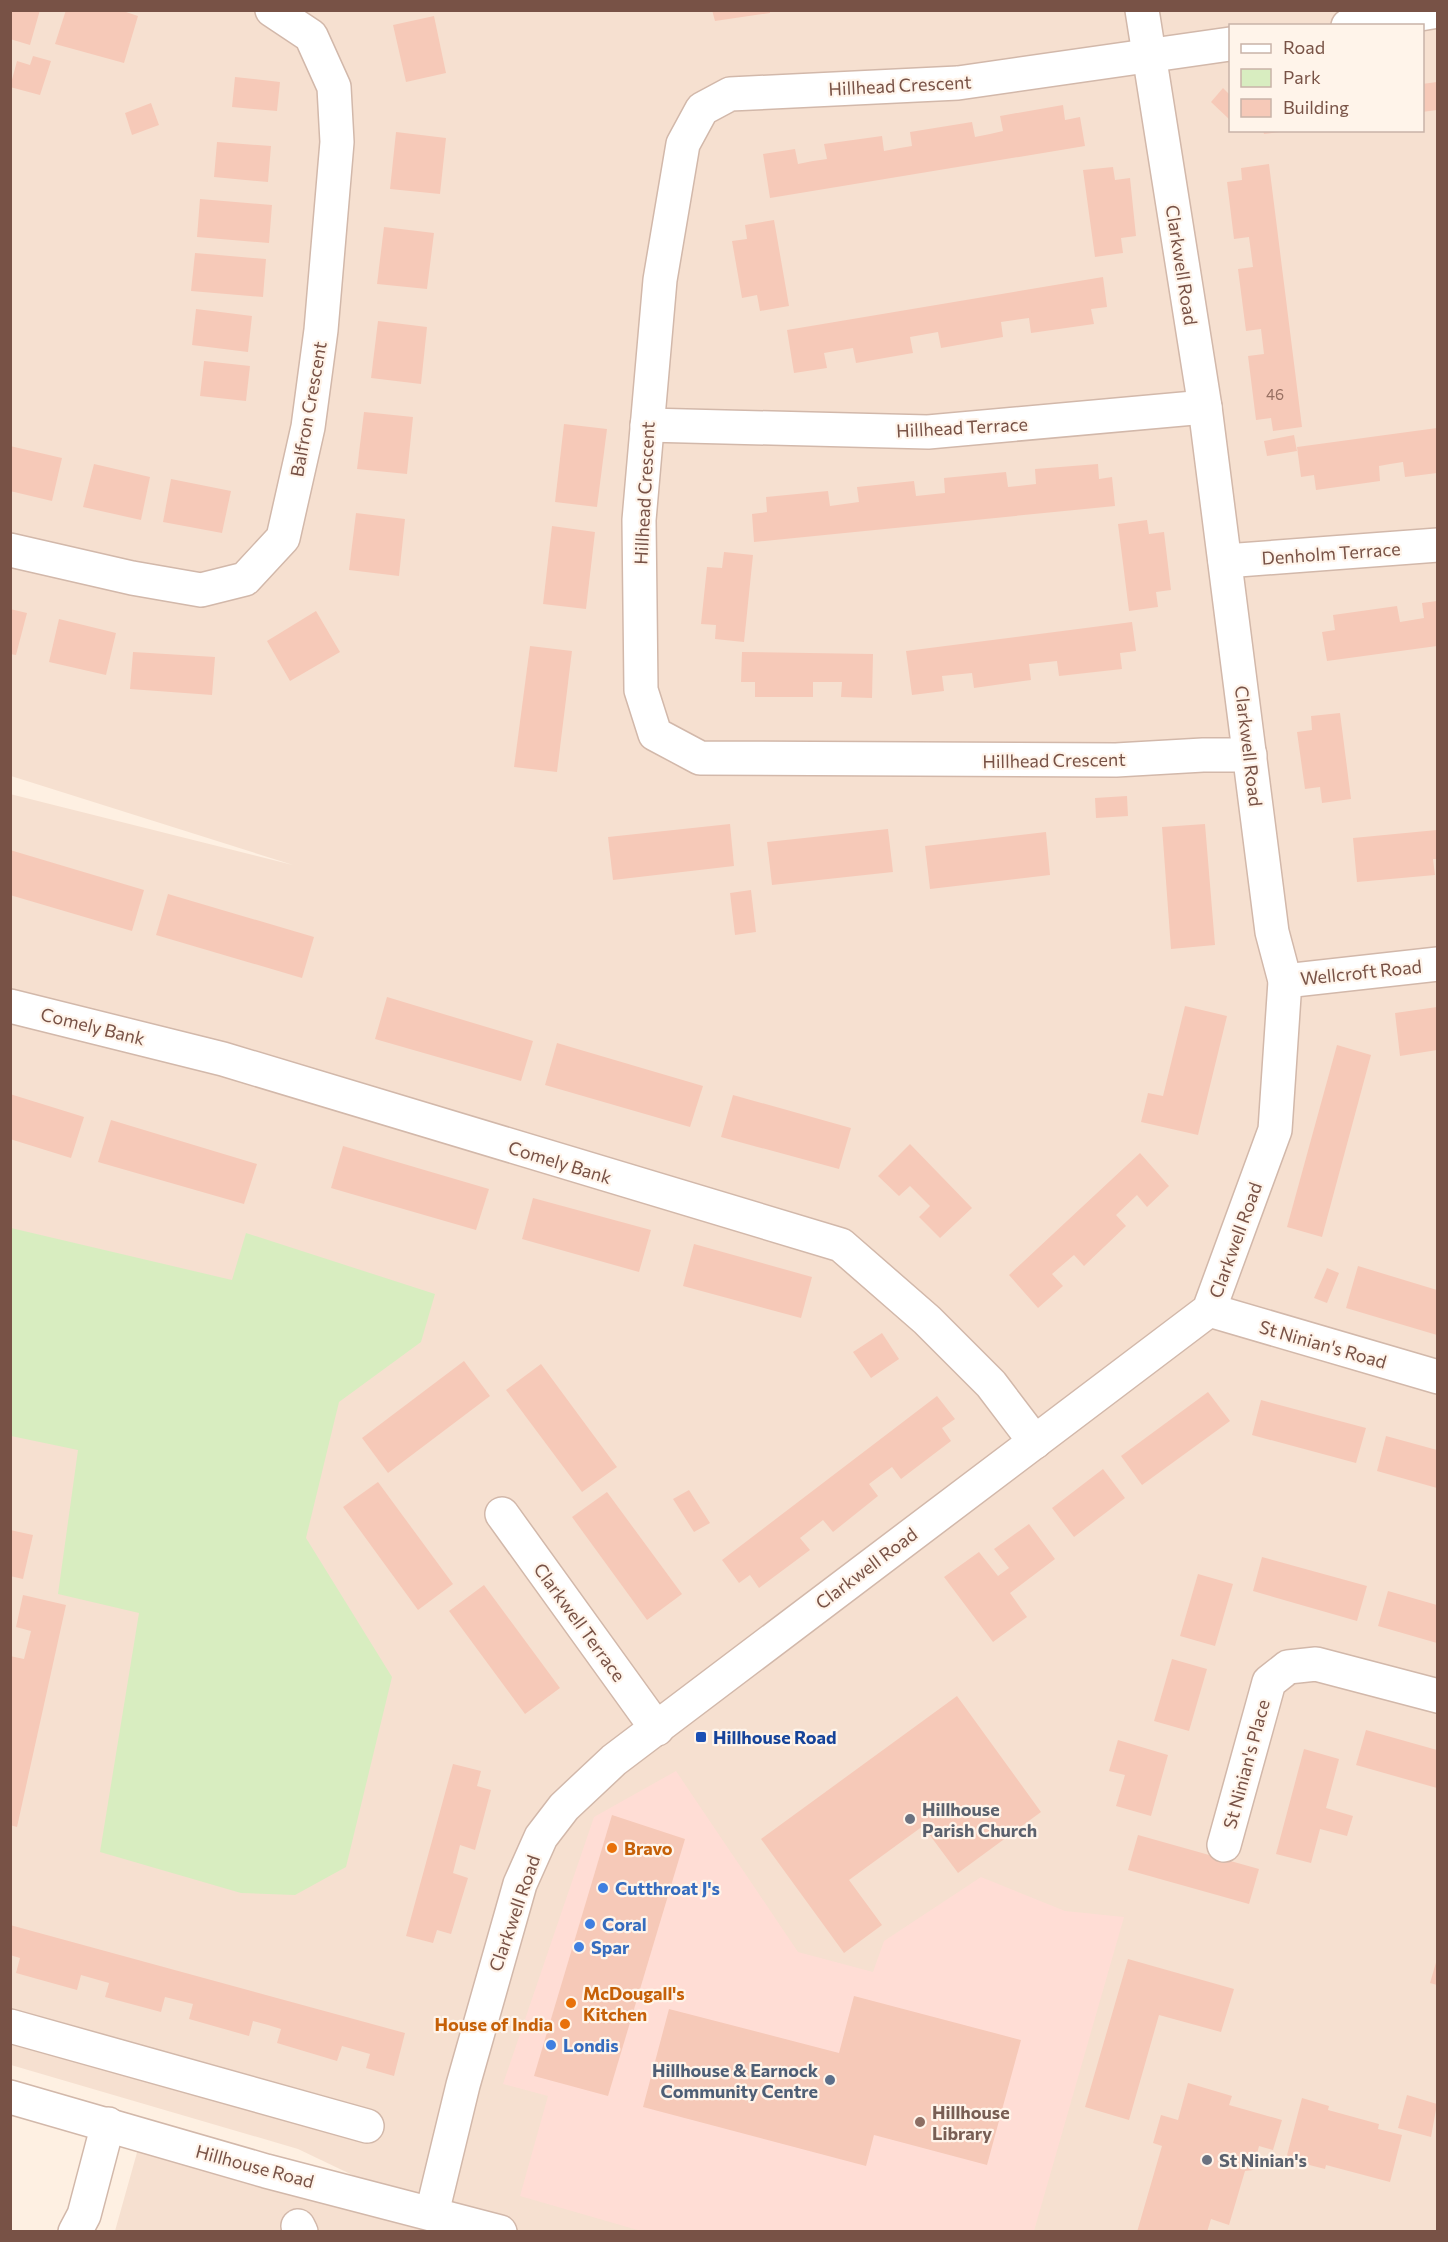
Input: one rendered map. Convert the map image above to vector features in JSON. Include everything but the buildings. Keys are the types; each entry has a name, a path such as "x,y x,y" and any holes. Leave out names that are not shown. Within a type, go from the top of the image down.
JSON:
{"street":[{"name":"Balfron Crescent","path":"10,550 132,578 201,590 245,579 283,538 311,405 321,330 337,142 334,87 311,36 272,10"},
{"name":"Clarkwell Road","path":"432,2213 463,2085 520,1884 541,1837 564,1806 614,1760 1209,1310 1275,1130 1285,981 1272,932 1205,407 1142,10"},
{"path":"1360,24 1437,11"},
{"name":"Hillhead Crescent","path":"1229,44 958,83 730,94 702,109 683,144 660,280 639,520 641,690 655,734 700,758 1116,760 1250,755"},
{"name":"Hillhead Terrace","path":"647,425 928,432 1205,407"},
{"name":"Denholm Terrace","path":"1225,561 1437,545"},
{"name":"Wellcroft Road","path":"1285,981 1437,964"},
{"name":"Comely Bank","path":"10,1006 224,1059 841,1245 927,1320 991,1384 1035,1442"},
{"name":"St Ninian's Road","path":"1209,1310 1437,1377"},
{"name":"Clarkwell Terrace","path":"502,1514 657,1729"},
{"name":"St Ninian's Place","path":"1224,1845 1269,1682 1288,1667 1316,1664 1437,1696"},
{"path":"10,2026 366,2126"},
{"name":"Hillhouse Road","path":"10,2097 266,2171 500,2232"},
{"path":"75,2232 84,2215 108,2124"}],"shaded area":[{"path":"11,11 1437,11 1437,2231 115,2231 138,2149 430,2212 298,2149 11,2065 10,794 293,865 11,776"},
{"path":"676,1771 798,1952 873,1972 884,1941 981,1877 1065,1911 1124,1917 1034,2231 641,2231 520,2196 548,2096 503,2084 594,1817"}],"green space":[{"path":"11,1228 232,1280 246,1233 435,1294 421,1342 339,1402 306,1538 392,1677 346,1867 295,1895 241,1893 100,1852 139,1613 58,1594 78,1450 11,1436"}],"place":[{"name":"Hillhouse Road","path":"701,1737"},
{"name":"Hillhouse Parish Church","path":"910,1819"},
{"name":"Bravo","path":"612,1848"},
{"name":"Cutthroat J's","path":"603,1888"},
{"name":"Coral","path":"590,1924"},
{"name":"Spar","path":"579,1947"},
{"name":"McDougall's Kitchen","path":"571,2003"},
{"name":"House of India","path":"565,2024"},
{"name":"Londis","path":"551,2045"},
{"name":"Hillhouse & Earnock Community Centre","path":"830,2080"},
{"name":"Hillhouse Library","path":"920,2122"},
{"name":"St Ninian's","path":"1207,2160"}]}
